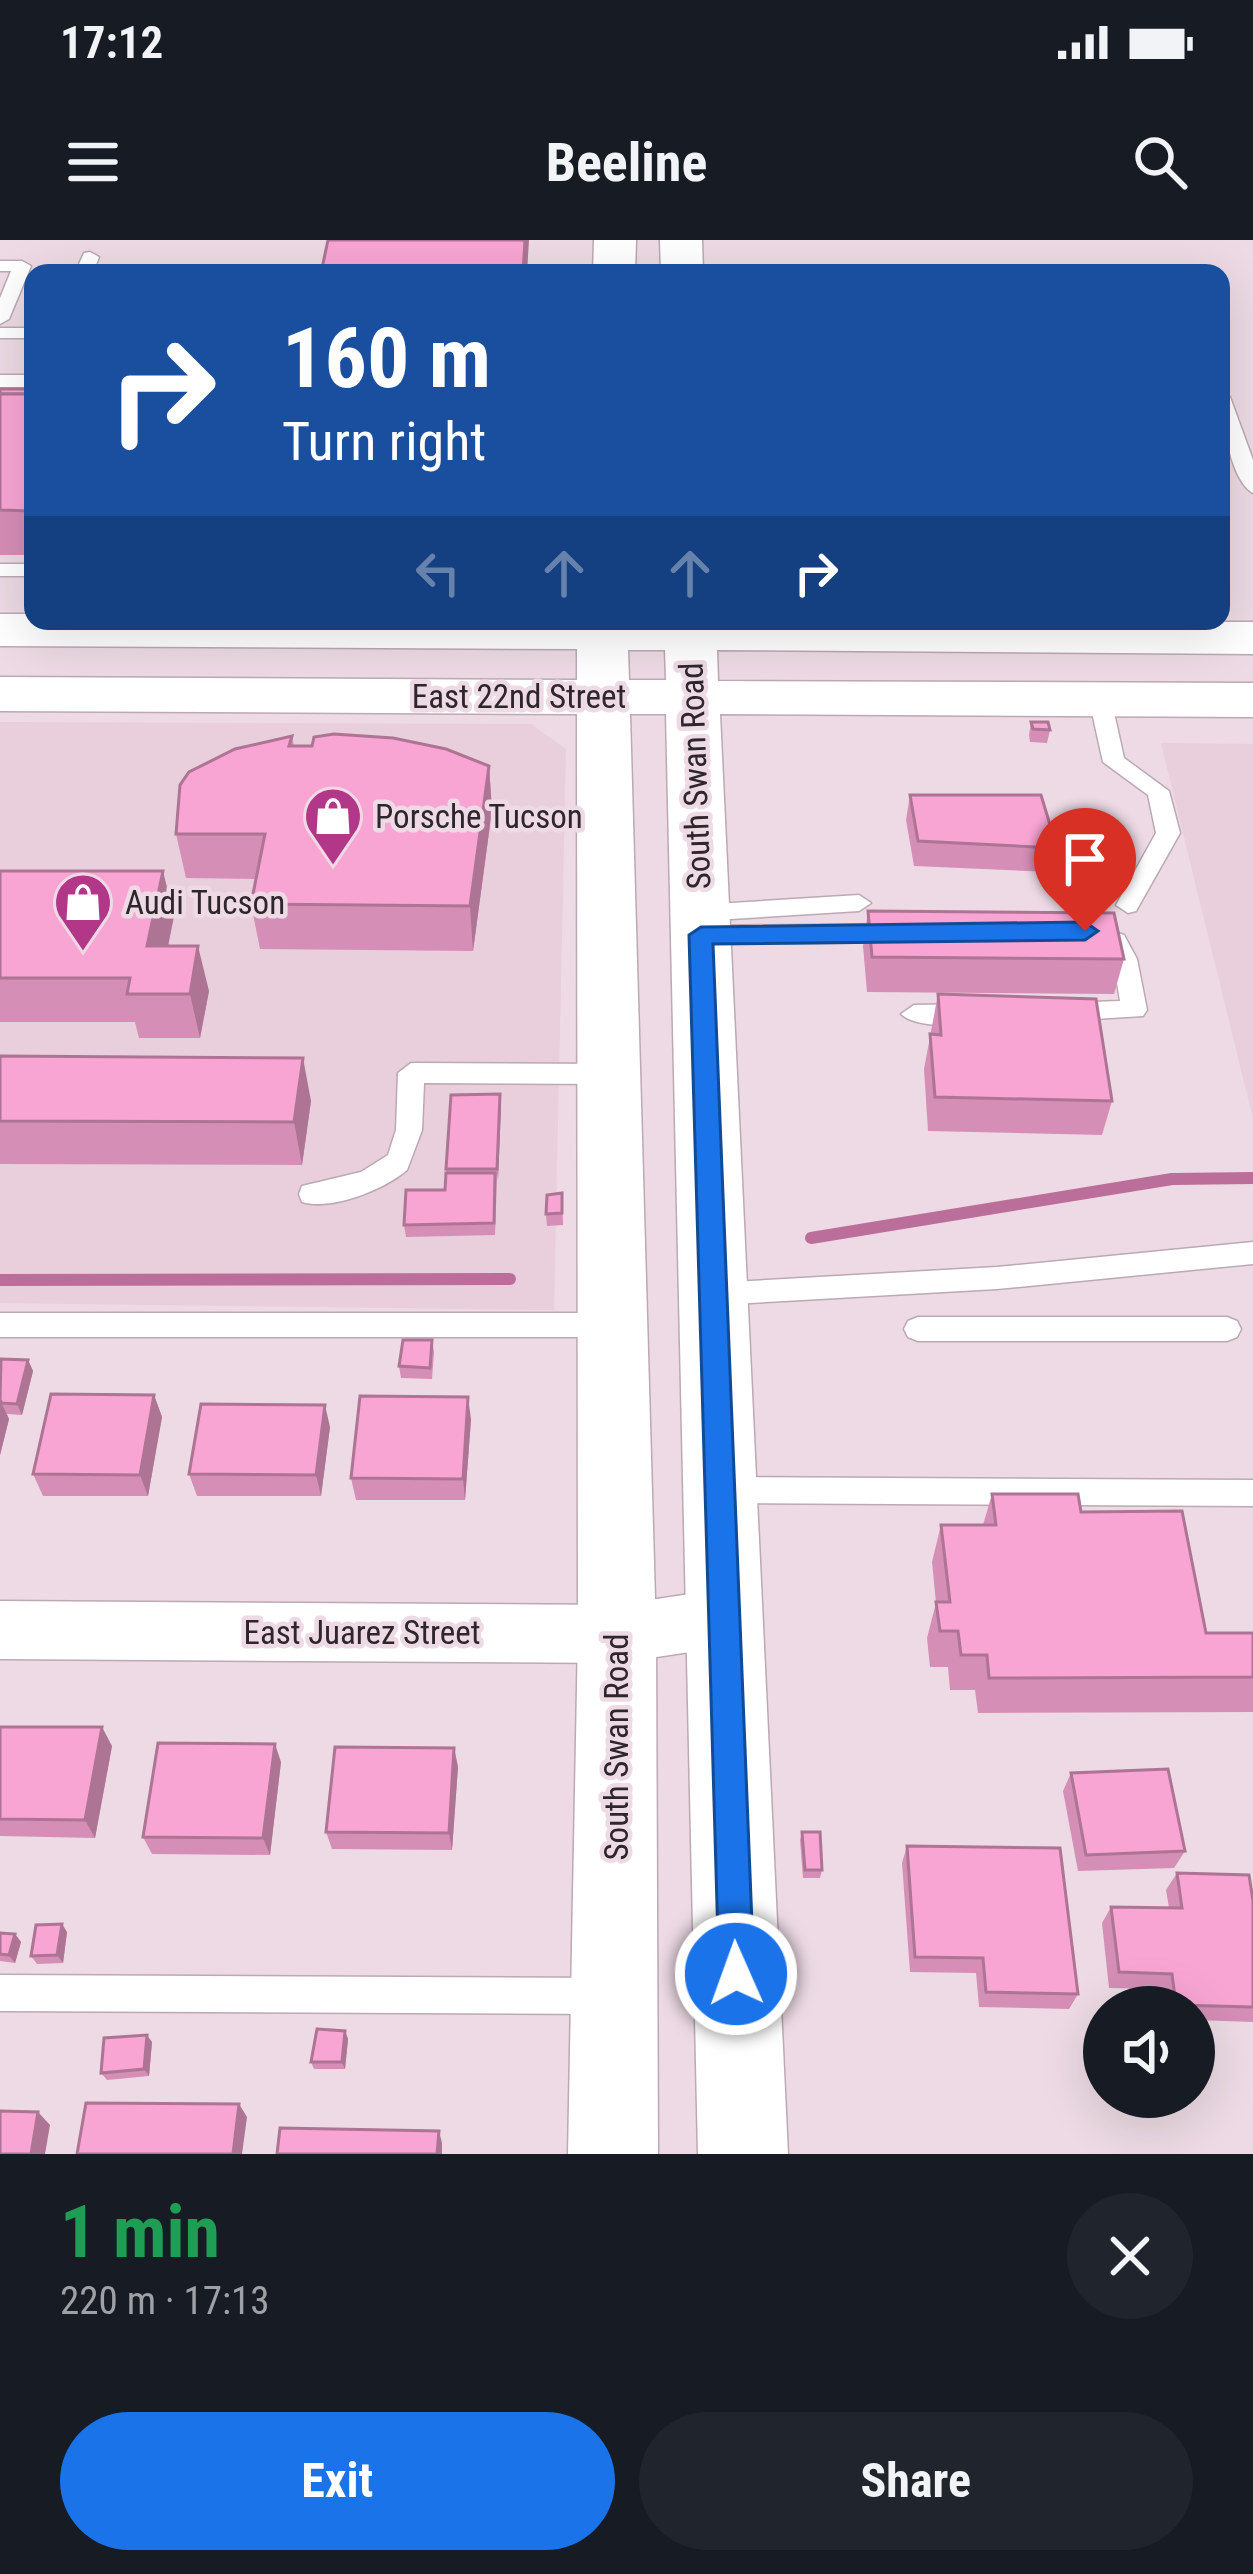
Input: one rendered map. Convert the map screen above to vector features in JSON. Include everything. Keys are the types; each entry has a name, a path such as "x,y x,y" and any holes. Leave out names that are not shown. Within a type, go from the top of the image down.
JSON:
{"main road":[{"name":"East 22nd Street","path":"497,630 602,651"},
{"name":"East 22nd Street","path":"0,694 602,651 1159,630 1253,638"},
{"name":"South Swan Road","path":"602,651 616,1634 613,2154"},
{"name":"East 22nd Street","path":"691,651 1100,699 1253,700"},
{"name":"South Swan Road","path":"691,651 743,2154"}],"street":[{"name":"East Juarez Street","path":"0,1630 616,1634 723,1618"}],"lane":[{"path":"0,266 22,266 0,319"},
{"path":"1230,423 1253,488"},
{"path":"1100,699 1114,763 1158,791 1168,832 1129,905"},
{"path":"700,924 859,903"},
{"path":"700,924 925,933"},
{"path":"1046,1012 1134,1010 1125,959 1115,941 1085,931 1063,931"},
{"path":"914,1015 1002,1013"},
{"path":"313,1194 370,1183 403,1161 411,1137 411,1072 608,1074"},
{"path":"714,1294 1021,1276 1253,1252"},
{"path":"0,1325 612,1325"},
{"path":"918,1329 1227,1330"},
{"path":"723,1490 1253,1492"},
{"path":"0,1994 614,1996"}],"shaded area":[{"path":"0,722 531,724 566,749 554,1310 0,1303"},
{"path":"1161,743 1253,744 1253,1119"}],"building":[{"path":"328,240 525,240 524,264 323,264"},
{"path":"0,389 24,389 24,394 0,394"},
{"path":"0,394 24,394 24,511 0,510"},
{"path":"1031,722 1048,722 1050,730 1033,729"},
{"name":"Porsche Tucson","path":"292,736 289,746 312,746 314,737 393,738 446,749 489,766 470,906 251,904 265,834 176,834 180,785 189,772 235,749"},
{"path":"910,795 1041,795 1057,848 918,841"},
{"path":"0,871 163,871 147,946 198,946 190,994 127,994 130,978 0,978"},
{"path":"868,911 1114,913 1124,959 872,957"},
{"path":"938,994 1096,999 1112,1101 935,1097 930,1034 941,1035"},
{"path":"0,1056 303,1058 294,1122 0,1121"},
{"path":"500,1094 497,1169 446,1169 451,1095"},
{"path":"446,1173 495,1173 494,1223 404,1225 406,1190 445,1190"},
{"path":"562,1193 562,1213 546,1214 547,1195"},
{"path":"403,1340 432,1340 430,1368 399,1366"},
{"path":"1,1359 28,1360 17,1404 0,1400"},
{"path":"51,1394 154,1395 140,1475 33,1474"},
{"path":"360,1396 468,1397 463,1479 351,1478"},
{"path":"201,1404 325,1405 316,1475 189,1474"},
{"path":"992,1494 1078,1494 1081,1512 1182,1511 1206,1633 1253,1633 1253,1677 989,1678 987,1655 961,1655 958,1631 940,1631 936,1602 950,1602 941,1525 996,1525"},
{"path":"0,1727 102,1727 85,1820 0,1819"},
{"path":"158,1743 275,1744 263,1838 143,1837"},
{"path":"335,1747 454,1748 449,1833 326,1832"},
{"path":"1168,1769 1185,1851 1086,1855 1071,1773"},
{"path":"802,1832 820,1832 822,1870 805,1870"},
{"path":"907,1846 1060,1848 1078,1994 986,1992 983,1958 915,1957"},
{"path":"1177,1873 1249,1875 1253,2007 1215,2006 1215,1986 1174,1986 1172,1974 1119,1972 1111,1907 1182,1908"},
{"path":"62,1924 57,1955 31,1956 36,1925"},
{"path":"0,1933 15,1934 9,1955 0,1954"},
{"path":"317,2029 345,2031 342,2062 311,2062"},
{"path":"147,2035 144,2069 101,2073 104,2038"},
{"path":"86,2103 239,2104 233,2154 77,2154"},
{"path":"0,2111 38,2112 31,2154 0,2154"},
{"path":"280,2128 439,2131 437,2154 277,2154"}],"waterway":[{"path":"811,1238 1172,1179 1253,1178"},
{"path":"0,1280 510,1279"}],"place":[{"name":"Porsche Tucson","path":"333,867"},
{"name":"Audi Tucson","path":"83,953"}],"route":[{"path":"736,1974 701,935 1085,931"}]}
